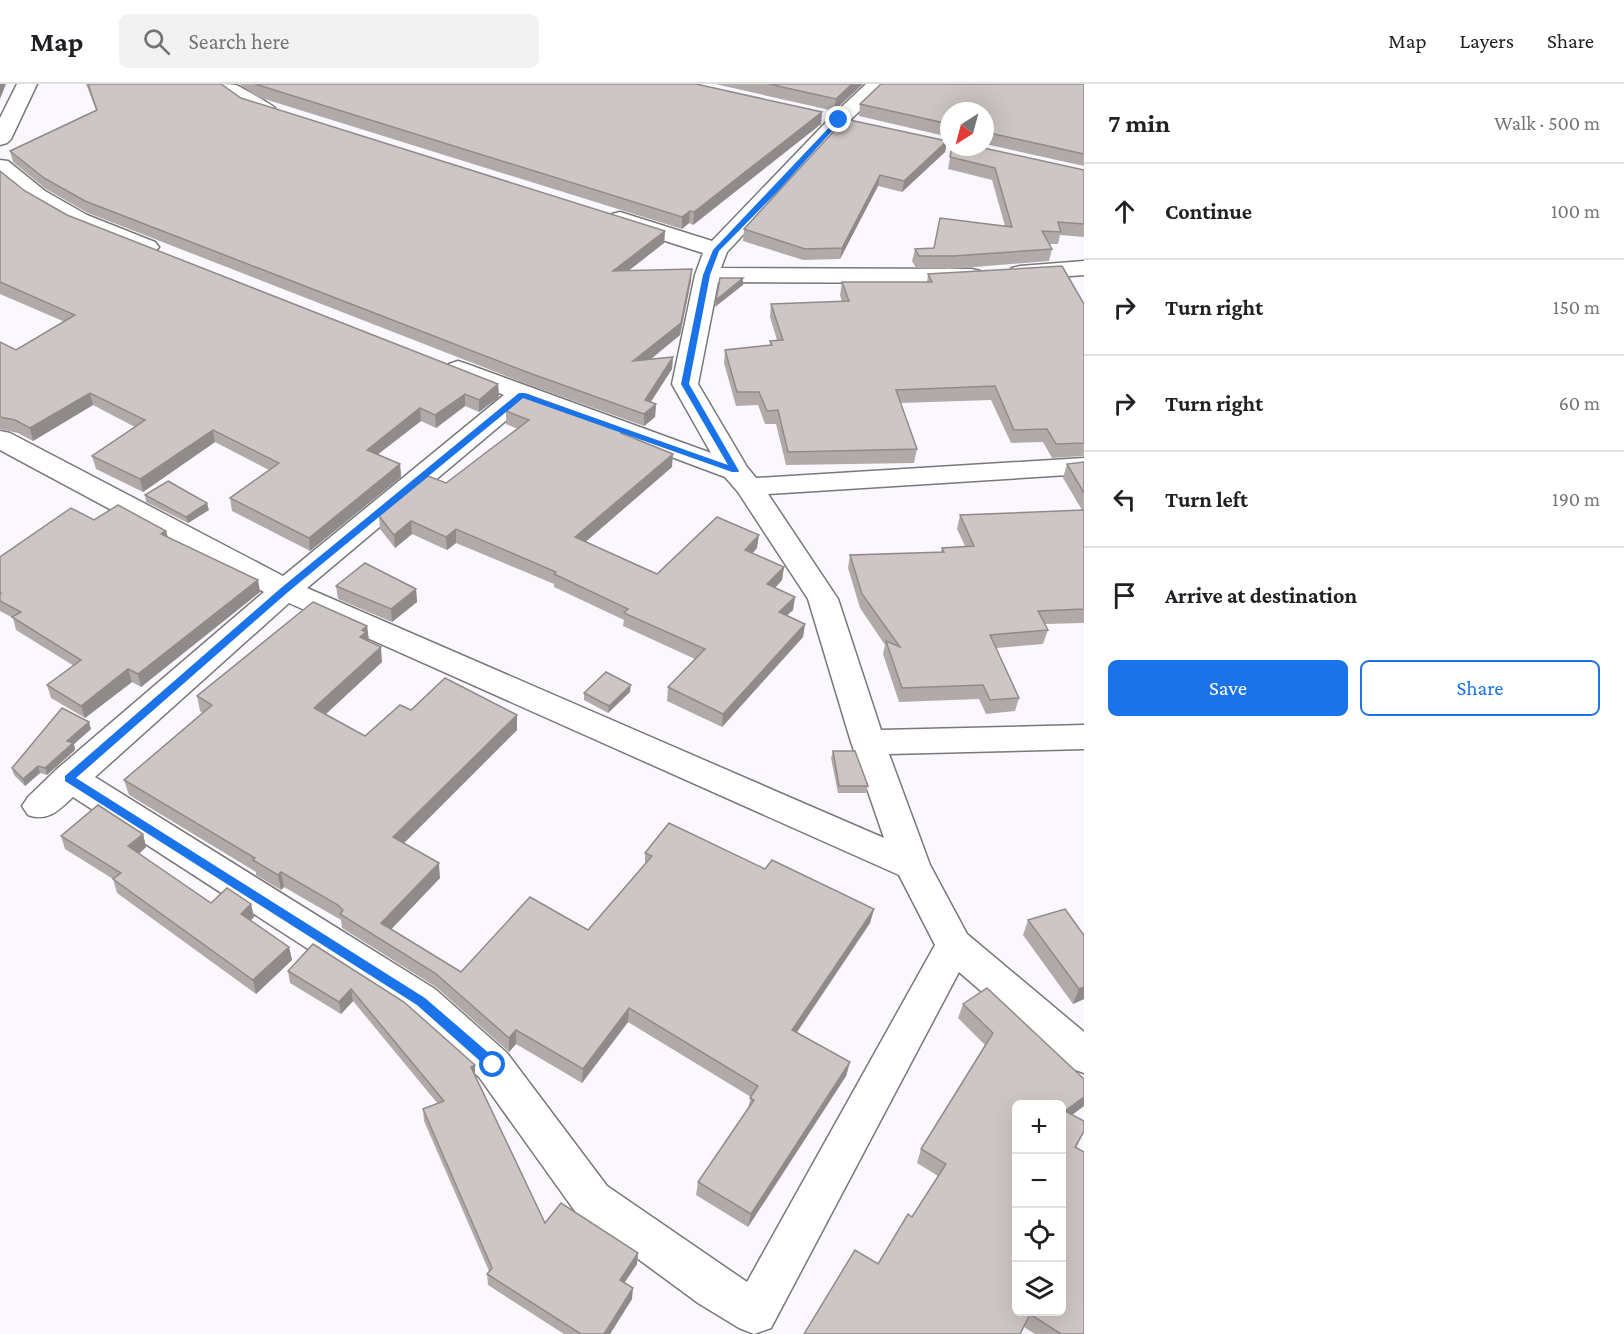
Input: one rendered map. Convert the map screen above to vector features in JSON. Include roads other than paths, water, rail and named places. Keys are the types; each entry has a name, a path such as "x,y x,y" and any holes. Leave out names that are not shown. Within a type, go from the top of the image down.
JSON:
{"street":[{"path":"0,139 27,84"},
{"path":"221,84 250,104 284,114"},
{"path":"878,84 839,120 776,190 716,250 707,275 685,384 742,479 823,599 868,742 912,865 954,945 1084,1056"},
{"path":"816,115 861,125"},
{"path":"0,166 37,196 79,220 167,255"},
{"path":"602,214 716,250"},
{"path":"707,275 950,278 1084,268"},
{"path":"433,360 742,479 1084,466"},
{"path":"40,806 69,778 285,590 522,394"},
{"path":"0,439 285,590 912,865"},
{"path":"868,742 1084,737"},
{"path":"69,778 421,1001 493,1065 592,1200 714,1288 755,1312 954,945"}]}
